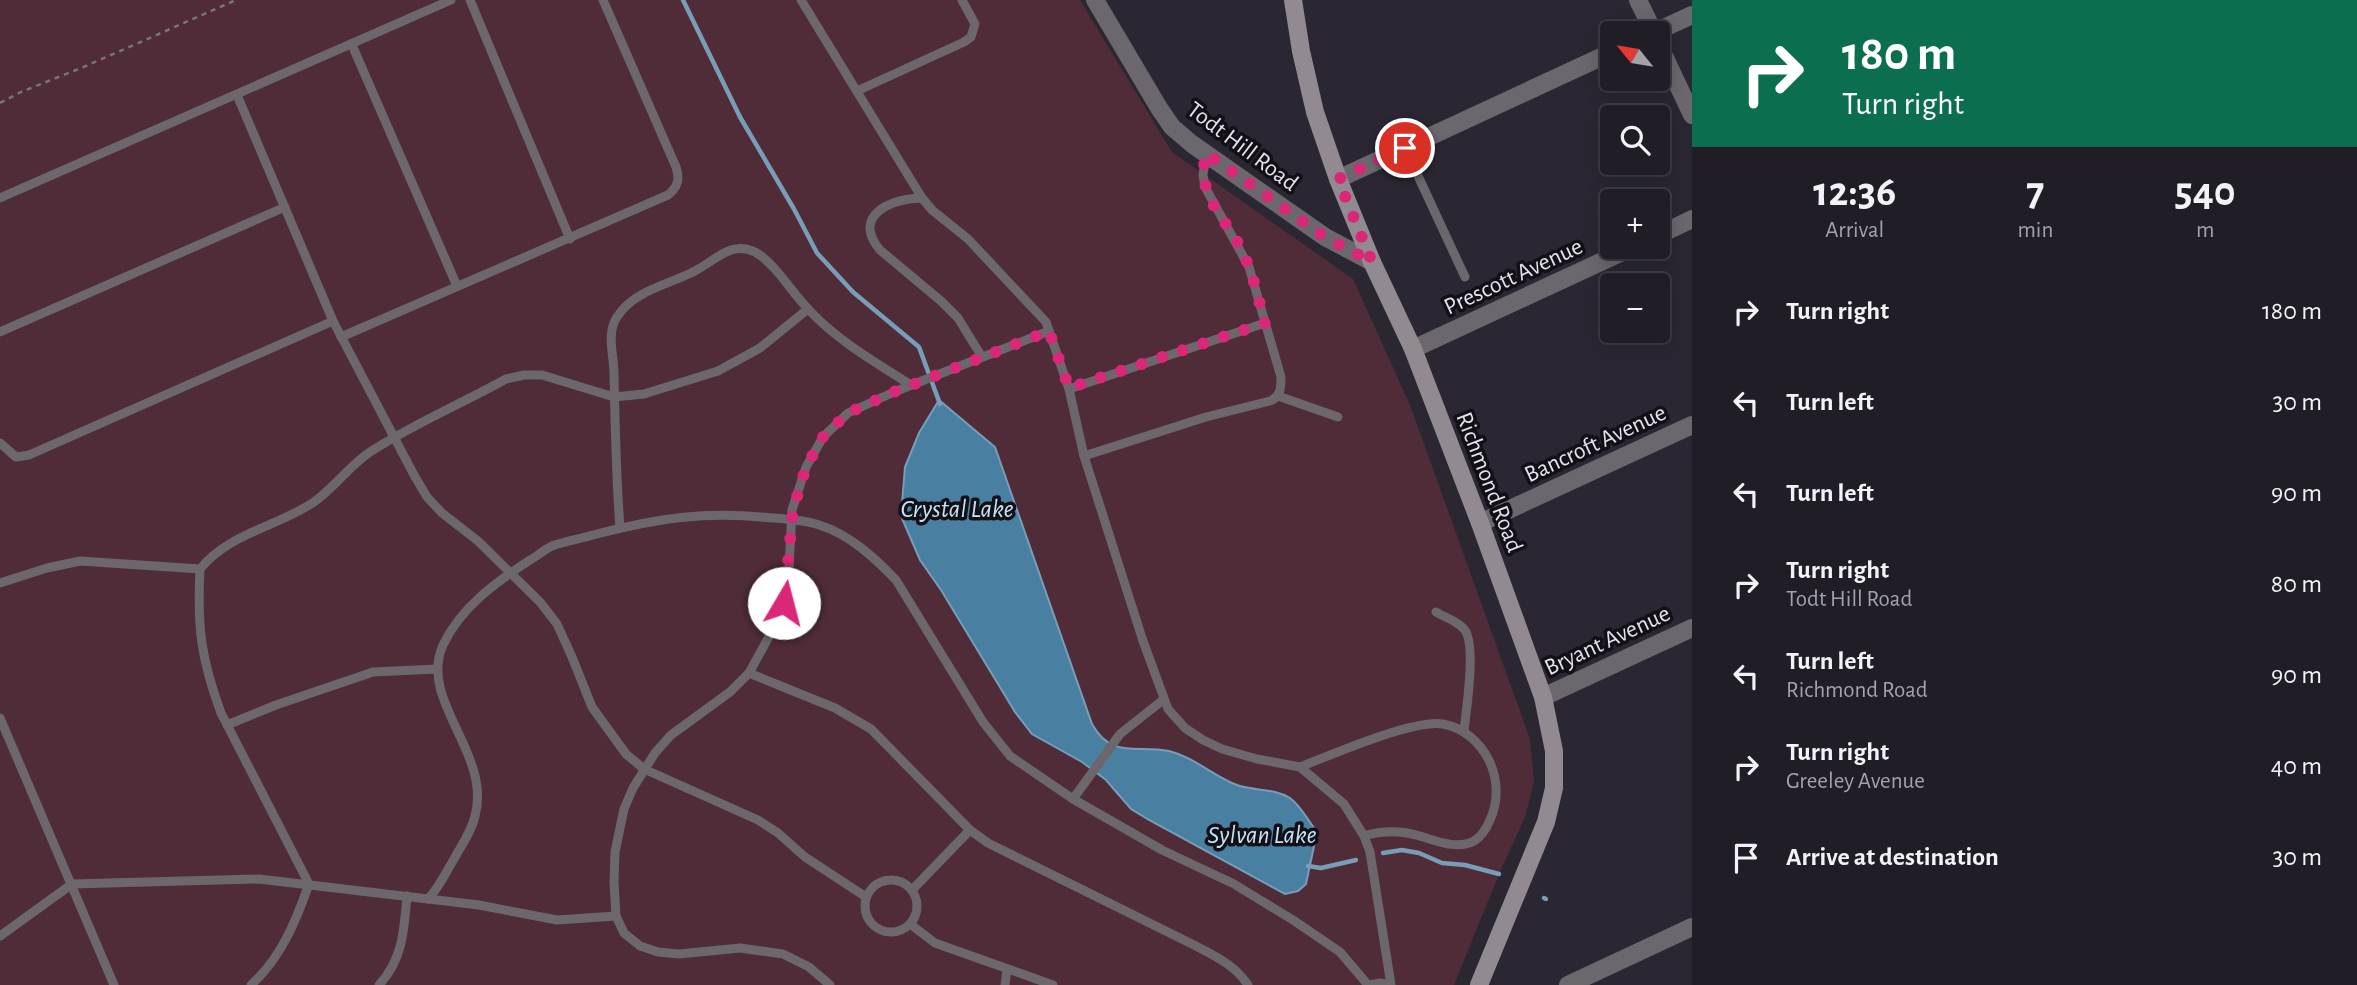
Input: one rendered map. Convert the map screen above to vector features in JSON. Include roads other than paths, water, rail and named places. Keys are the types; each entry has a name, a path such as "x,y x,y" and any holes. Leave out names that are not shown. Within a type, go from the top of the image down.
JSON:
{"main road":[{"name":"Richmond Road","path":"1293,0 1315,112 1338,179 1372,262 1413,349 1543,697 1553,751 1554,788 1546,822 1479,985"}],"street":[{"name":"Todt Hill Road","path":"1095,0 1172,127 1325,237 1372,262"},
{"path":"1638,0 1648,21"},
{"path":"1670,25 1692,15"},
{"path":"1338,179 1600,58"},
{"path":"1670,68 1692,115"},
{"path":"1670,230 1692,219"},
{"name":"Prescott Avenue","path":"1413,349 1607,259"},
{"name":"Bancroft Avenue","path":"1480,523 1692,425"},
{"name":"Bryant Avenue","path":"1543,697 1692,628"},
{"path":"1568,985 1692,927"}],"lane":[{"path":"0,198 451,0"},
{"path":"470,0 570,239"},
{"path":"341,337 570,239 668,195 675,189 678,182 676,167 603,0"},
{"path":"801,0 922,198 1001,271 1046,322 1069,388 1084,456 1163,700 1185,728 1212,745 1257,760 1300,767 1425,724 1441,724 1464,731 1485,753 1498,789 1495,810 1488,826 1477,839 1466,844 1455,844 1406,832 1372,833 1364,836"},
{"path":"857,91 971,37 975,24 962,0"},
{"path":"352,45 457,286"},
{"path":"237,95 333,321 414,475 435,505 478,541 540,602 557,624 592,707 626,754 643,769 758,820 778,833 805,857 866,897"},
{"path":"1405,148 1465,277"},
{"path":"1084,456 1206,417 1270,401 1278,396 1281,377 1250,267 1205,187 1203,175 1206,153"},
{"path":"922,198 907,198 879,210 871,220 871,240 958,318 982,357"},
{"path":"0,332 285,207"},
{"path":"620,528 611,331 616,318 637,297 693,272 724,251 746,249 757,253 833,333 916,383"},
{"path":"251,985 279,952 295,924 309,884 227,725 210,683 200,644 200,569 210,557 234,540 313,502 366,455 506,379 542,375 614,397 644,394 718,371 760,348 808,309"},
{"path":"0,443 16,457 29,455 333,321"},
{"path":"1069,388 1265,323"},
{"path":"830,985 809,967 783,954 740,948 679,954 658,953 640,946 624,933 616,916 615,852 624,809 643,769 671,735 730,692 749,673 771,632 784,603 793,510 806,467 823,437 848,413 943,371 1049,331"},
{"path":"1278,396 1338,417"},
{"path":"428,899 464,842 475,817 478,790 472,762 439,685 437,669 443,645 452,630 488,589 552,546 645,521 690,515 744,515 820,525 839,534 878,561 903,591 995,740 1010,757 1073,799 1162,849 1234,884 1293,920 1339,952 1369,985 1390,985 1373,862 1364,836 1344,804 1300,767"},
{"path":"1,579 80,561 200,569"},
{"path":"1436,612 1464,629 1468,636 1469,682 1464,731"},
{"path":"227,725 373,672 437,669"},
{"path":"749,673 835,708 871,729 970,830 988,843 1216,956 1238,972 1248,985"},
{"path":"1073,799 1120,734 1163,700"},
{"path":"0,718 114,985"},
{"path":"912,890 970,830"},
{"path":"0,936 72,884 259,879 479,905 557,920 616,916"},
{"path":"899,881 912,890 917,904 915,918 910,924 894,933 877,929 866,915 866,897 876,884 899,881"},
{"path":"379,985 390,973 401,950 407,896"},
{"path":"910,924 935,943 1053,985"},
{"path":"1005,985 1007,969"}],"water":[{"name":"Crystal Lake","path":"939,400 995,447 1092,724 1100,735 1117,747 1158,749 1178,754 1237,785 1277,793 1294,801 1317,832 1306,884 1298,891 1285,894 1131,809 1106,780 1082,762 1032,734 1015,712 920,560 901,516 905,467 919,433"}],"waterway":[{"path":"683,0 740,117 817,253 853,292 919,347 940,404"},
{"path":"1383,853 1402,850 1419,853 1442,863 1465,865 1499,874"},
{"path":"1308,866 1321,868 1356,860"}],"water label":[{"name":"Sylvan Lake","path":"1262,834"}]}
